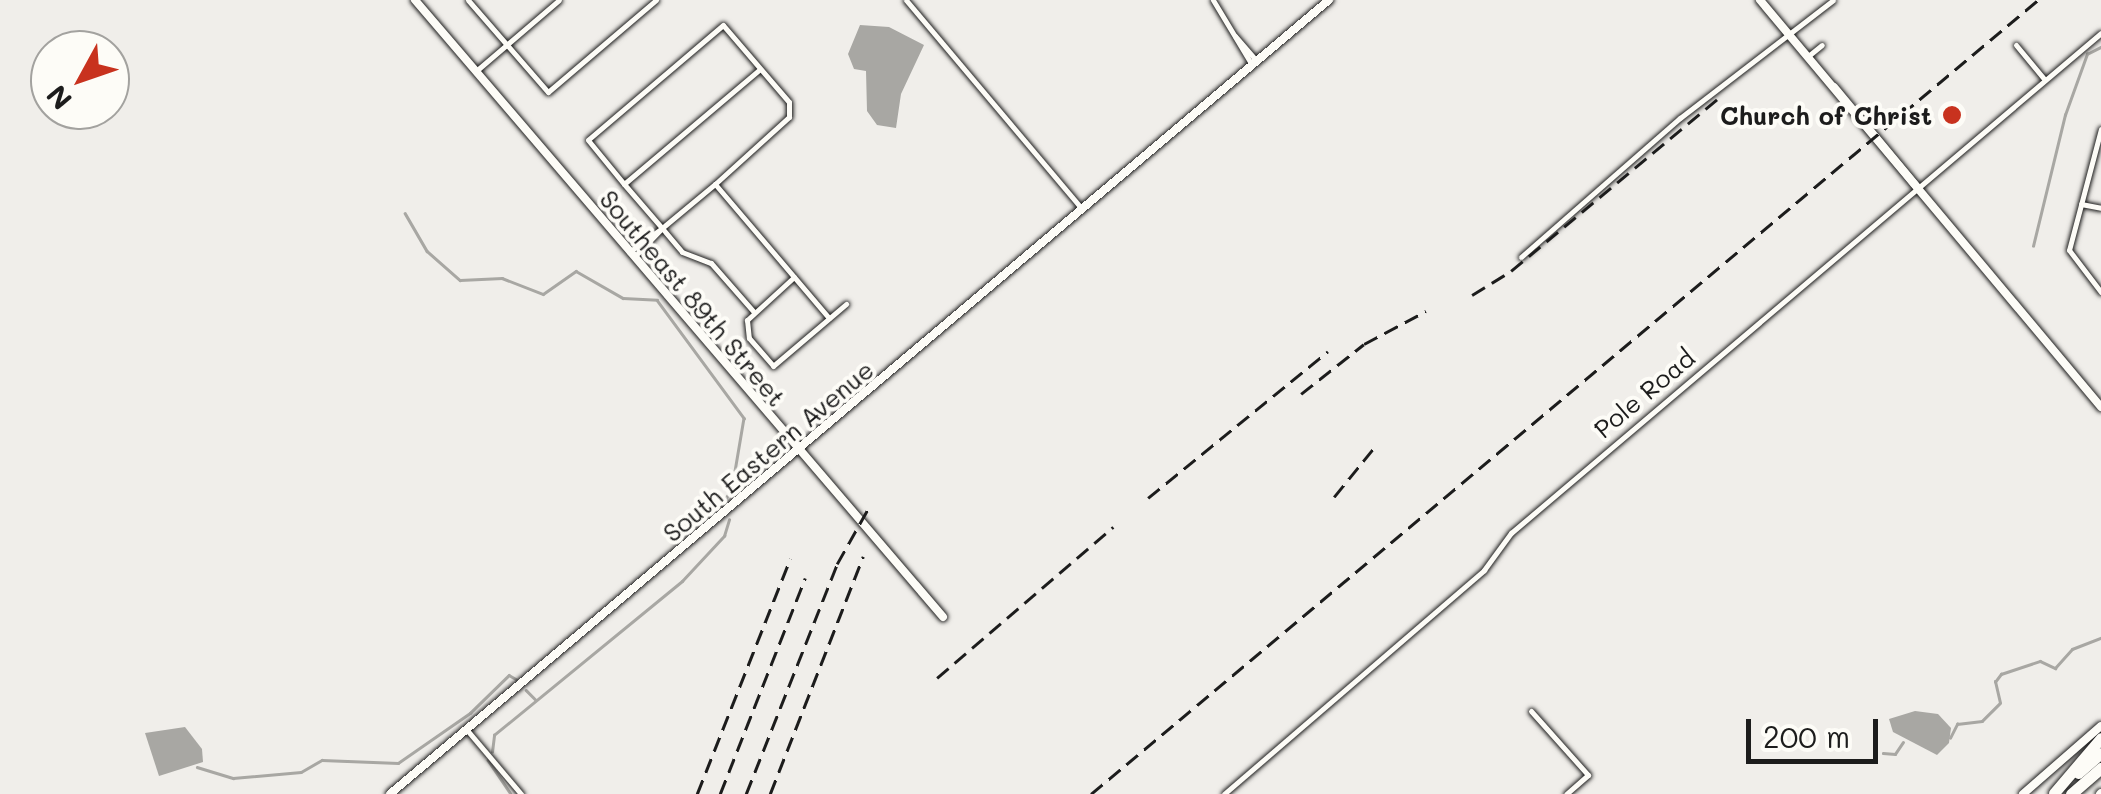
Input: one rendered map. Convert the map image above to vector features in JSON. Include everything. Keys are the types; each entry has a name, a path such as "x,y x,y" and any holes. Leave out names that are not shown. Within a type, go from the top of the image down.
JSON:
{"highway":[{"path":"2054,794 2101,738"},
{"path":"2054,794 2101,753"},
{"path":"2072,793 2101,768"},
{"path":"2072,793 2101,779"}],"main road":[{"name":"Southeast 89th Street","path":"416,0 943,618"},
{"name":"South Eastern Avenue","path":"390,794 1329,0"},
{"path":"1760,0 2101,407"},
{"path":"2023,794 2101,726"}],"street":[{"path":"468,0 548,92 656,0"},
{"path":"476,72 560,0"},
{"path":"906,0 1082,210"},
{"path":"1213,0 1232,34 1255,63"},
{"path":"1521,257 1680,118 1833,0"},
{"path":"630,255 662,228 715,184 784,126 789,102 723,25 588,140 624,184 662,228 684,254 711,263 752,312"},
{"name":"Pole Road","path":"1224,794 1484,570 1510,533 2101,33"},
{"path":"1808,57 1822,45"},
{"path":"2016,45 2045,80"},
{"path":"624,184 760,69"},
{"path":"2101,129 2069,252 2101,292"},
{"path":"715,184 829,318"},
{"path":"2081,204 2101,208"},
{"path":"794,277 752,312 748,334 773,366 846,304"},
{"path":"1531,711 1588,775 1566,794"},
{"path":"467,730 521,794"}],"shaded area":[{"path":"860,25 889,27 924,45 901,94 896,128 877,125 867,111 866,71 854,69 848,54"},
{"path":"1915,711 1938,714 1951,728 1949,743 1937,755 1893,732 1889,719"},
{"path":"185,727 202,749 203,762 159,776 145,733"}],"waterway":[{"path":"2033,246 2065,115 2087,54 2101,47"},
{"path":"405,213 427,251 460,280 502,278 543,294 576,271 623,298 657,300 744,418 732,489 719,510"},
{"path":"492,752 494,735 682,581 724,536 729,520"},
{"path":"1950,738 1957,724 1982,721 2000,703 1995,682 2001,674 2040,661 2055,668 2072,649 2101,638"},
{"path":"197,767 233,778 301,772 322,760 398,763 470,713 509,675 516,679"},
{"path":"526,690 535,699"},
{"path":"1883,753 1895,754 1903,742"},
{"path":"488,760 511,794"}],"railway":[{"path":"1091,794 2038,0"},
{"path":"1472,295 1511,271 1722,95"},
{"path":"1301,394 1364,344 1426,311"},
{"path":"1148,498 1328,351"},
{"path":"1334,497 1377,444"},
{"path":"746,794 837,564 869,507"},
{"path":"937,678 1113,527"},
{"path":"770,794 863,557"},
{"path":"697,794 790,559"},
{"path":"720,794 805,578"}],"place":[{"name":"Church of Christ","path":"1952,115"}]}
